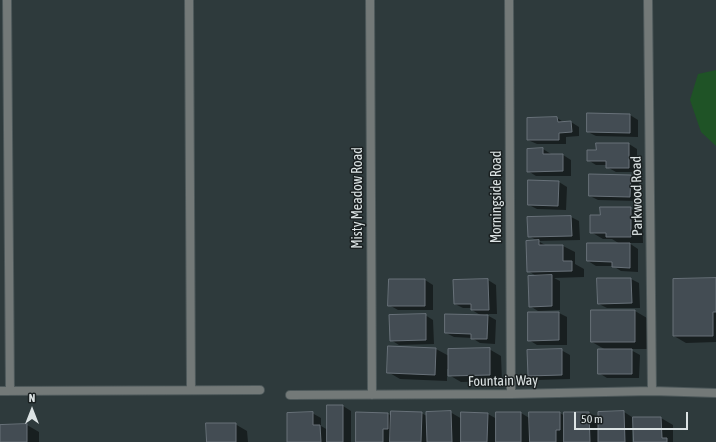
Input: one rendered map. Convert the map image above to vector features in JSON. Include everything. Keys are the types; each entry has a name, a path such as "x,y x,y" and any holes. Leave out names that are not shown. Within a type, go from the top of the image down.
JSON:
{"street":[{"path":"7,0 10,391"},
{"path":"190,0 191,390"},
{"name":"Misty Meadow Road","path":"370,0 372,395"},
{"name":"Morningside Road","path":"509,0 511,394"},
{"name":"Parkwood Road","path":"648,0 652,391"},
{"path":"0,392 260,390"},
{"name":"Fountain Way","path":"290,395 511,394 652,391 716,393"}],"green space":[{"path":"716,70 716,146 701,132 690,100 698,74"}],"building":[{"path":"587,113 630,114 630,133 587,132"},
{"path":"557,117 558,122 571,121 572,132 559,133 559,140 527,140 527,118"},
{"path":"596,143 629,143 629,168 606,168 606,161 587,161 587,150 596,150"},
{"path":"543,148 543,154 563,154 563,171 527,172 527,149"},
{"path":"589,174 631,175 630,197 589,196"},
{"path":"528,180 559,181 558,206 528,205"},
{"path":"600,207 631,207 631,237 606,237 606,233 590,233 590,215 600,215"},
{"path":"571,216 572,236 528,237 527,217"},
{"path":"539,240 539,245 563,245 563,261 572,261 572,271 527,272 526,241"},
{"path":"587,243 630,243 630,268 612,267 612,262 587,261"},
{"path":"552,275 552,306 529,307 528,276"},
{"path":"597,278 631,278 632,303 598,304"},
{"path":"716,278 716,312 713,312 713,336 673,336 673,279"},
{"path":"389,279 425,279 425,306 388,306"},
{"path":"488,279 489,310 471,310 471,304 454,304 453,280"},
{"path":"591,310 635,310 635,342 591,342"},
{"path":"528,312 559,312 559,340 528,341"},
{"path":"426,314 426,340 390,341 389,315"},
{"path":"445,314 488,315 487,339 471,339 471,334 445,333"},
{"path":"388,346 436,348 435,375 387,373"},
{"path":"490,348 490,375 448,376 448,349"},
{"path":"562,349 562,375 528,376 527,350"},
{"path":"598,349 632,349 632,374 598,374"},
{"path":"327,405 343,405 343,442 327,442"},
{"path":"391,411 422,412 421,442 390,442"},
{"path":"451,411 452,442 427,442 426,412"},
{"path":"624,411 625,442 598,442 598,412"},
{"path":"313,412 313,425 320,425 321,442 287,442 287,413"},
{"path":"356,412 388,413 388,429 383,429 383,442 356,442"},
{"path":"461,412 488,413 487,442 461,442"},
{"path":"496,412 521,412 521,442 496,442"},
{"path":"529,412 560,412 560,430 556,430 556,442 530,442"},
{"path":"564,412 589,412 590,442 564,442"},
{"path":"633,417 661,417 662,438 667,438 667,442 634,442"},
{"path":"206,423 236,423 236,442 207,442"},
{"path":"27,424 27,442 0,442 0,425"}]}
